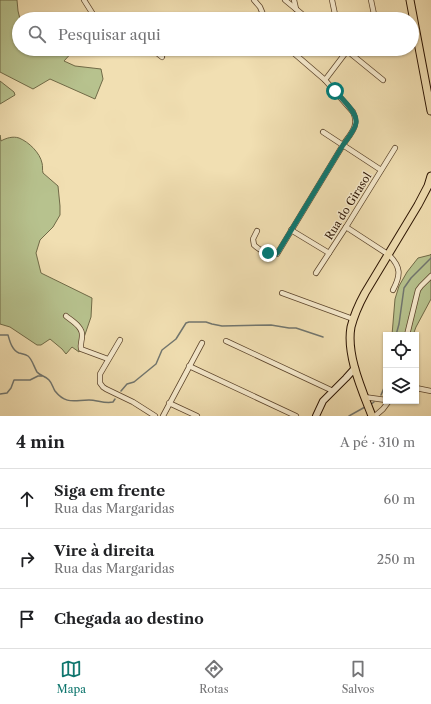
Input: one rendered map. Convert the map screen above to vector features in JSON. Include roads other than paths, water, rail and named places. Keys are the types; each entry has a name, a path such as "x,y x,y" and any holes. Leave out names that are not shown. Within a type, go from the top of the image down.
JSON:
{"main road":[{"path":"410,0 411,12"},
{"path":"419,56 431,111"},
{"path":"372,414 352,356 350,333 353,319 365,293 418,205 428,186 431,176"}],"street":[{"path":"84,0 92,12"},
{"path":"254,0 262,12"},
{"path":"285,0 300,12"},
{"path":"294,0 296,9"},
{"path":"332,0 335,12"},
{"path":"371,0 374,12"},
{"path":"257,231 253,239 254,245 268,253 276,254 356,123 356,117 347,105 325,80 297,56"},
{"path":"325,80 343,56"},
{"path":"354,56 383,80"},
{"path":"323,132 381,170"},
{"name":"Rua do Girasol","path":"316,273 395,148"},
{"path":"346,227 388,254 394,262 398,272 398,278 393,290"},
{"path":"291,230 329,253"},
{"path":"408,332 416,294 421,286 429,282 431,276"},
{"path":"282,293 353,319"},
{"path":"66,316 75,322 81,330 82,335 80,346 82,349 108,359"},
{"path":"120,340 102,370 99,380 100,383 103,387 133,402 156,416"},
{"path":"226,341 333,391"},
{"path":"163,416 202,343"},
{"path":"189,366 296,416"},
{"path":"316,416 323,402 355,368"},
{"path":"419,389 431,391"},
{"path":"366,399 383,400"},
{"path":"169,403 197,416"},
{"path":"372,414 383,409 387,404"}],"waterway":[{"path":"397,332 404,288 411,278 431,258"},
{"path":"121,391 127,384 134,382 156,364 162,350 176,339 186,323 189,322 206,322 222,326 271,325 296,328 323,337"},
{"path":"0,335 8,335 15,350 28,356 37,372 48,379 55,391 63,398 71,401 89,400 107,403 113,402 115,399"},
{"path":"0,394 7,393 14,380 30,380 38,376 42,376"},
{"path":"381,395 383,390"},
{"path":"370,405 374,402"},
{"path":"349,416 365,407"}]}
